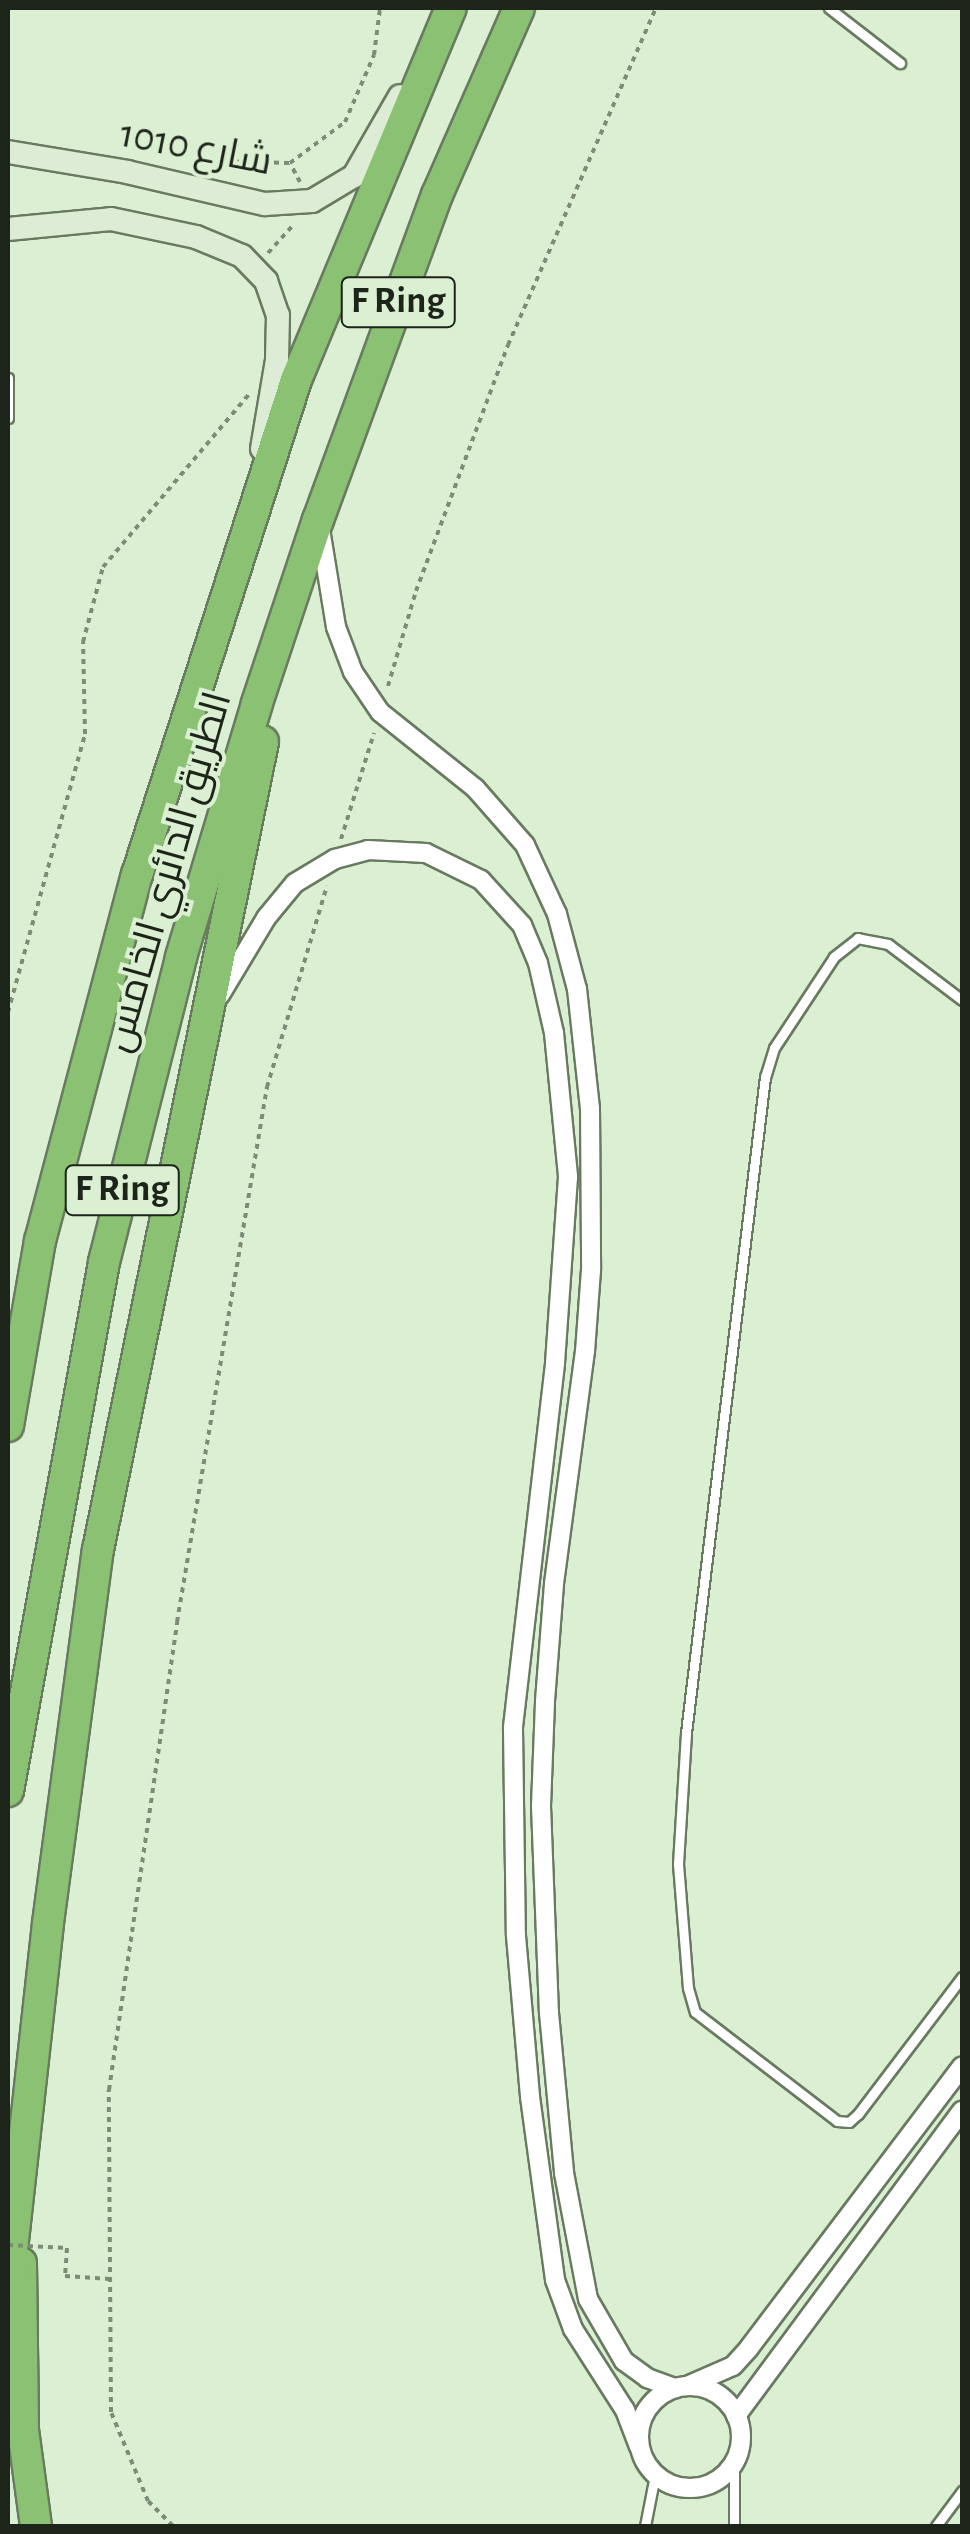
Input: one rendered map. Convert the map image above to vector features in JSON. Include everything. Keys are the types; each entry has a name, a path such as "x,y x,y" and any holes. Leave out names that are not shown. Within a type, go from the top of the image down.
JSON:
{"highway":[{"name":"الطريق الدائري الخامس","path":"8,1426 40,1241 137,874 296,380 448,8"},
{"name":"الطريق الدائري الخامس","path":"8,1791 104,1262 181,957 318,520 437,195 520,8"},
{"path":"8,2286 50,1904 98,1550 212,1008 290,602"},
{"path":"8,1329 40,1241"},
{"path":"23,2160 21,2376 36,2526"}],"street":[{"name":"شارع 1010","path":"8,152 127,172 265,204 312,201 354,176 448,8"},
{"path":"8,229 111,219 196,237 242,256 274,295 278,360 252,510"},
{"path":"212,1008 279,899 314,869 368,850 406,850 446,860 482,880 510,908 532,943 554,1033 564,1105 566,1249 518,1660 512,1798 516,1936 530,2096 555,2280 572,2329 625,2410 654,2475 672,2486 692,2489 720,2479 734,2464 741,2440 736,2416 721,2396 647,2378 624,2361 588,2299 564,2173 548,1996 541,1806 545,1702 554,1584 585,1351 591,1270 590,1108 582,1028 558,914 525,845 475,788 380,712 353,672 339,638 318,520"},
{"path":"554,1033 582,1028"},
{"path":"639,2446 646,2410 681,2387 733,2366 749,2348 962,2066"},
{"path":"736,2416 962,2111"}],"lane":[{"path":"830,8 900,64"},
{"path":"8,378 8,418"},
{"path":"962,1000 888,944 858,938 834,957 774,1048 765,1077 686,1733 678,1864 688,1988 695,2012 837,2121 849,2122 858,2114 962,1976"},
{"path":"734,2464 734,2526"},
{"path":"645,2526 654,2475"},
{"path":"936,2526 962,2491"}],"path":[{"path":"224,162 290,163 346,122 374,54 380,8"},
{"path":"174,2526 148,2500 111,2412 108,2090 177,1622 267,1087 416,590 508,346 656,8"},
{"path":"253,270 312,201 290,163"},
{"path":"8,1012 84,734 83,642 103,567 255,386"},
{"path":"8,2245 67,2248 65,2276 110,2279"}]}
